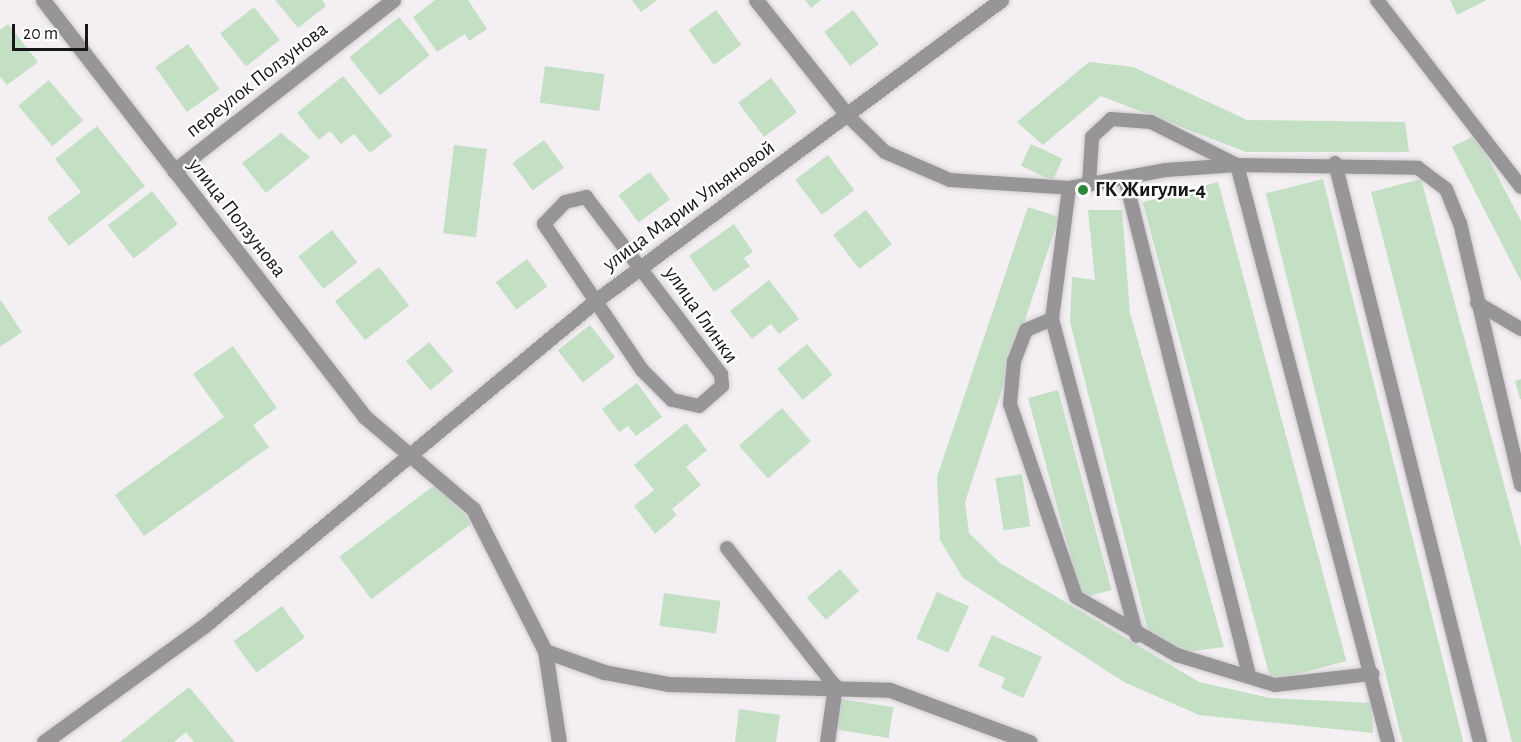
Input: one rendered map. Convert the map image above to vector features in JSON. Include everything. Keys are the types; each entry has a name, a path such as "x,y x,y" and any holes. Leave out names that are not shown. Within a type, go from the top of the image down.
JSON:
{"street":[{"name":"улица Ползунова","path":"43,0 365,417 473,509 545,651 559,742"},
{"name":"переулок Ползунова","path":"174,171 393,0"},
{"path":"756,0 848,116"},
{"name":"улица Марии Ульяновой","path":"44,742 205,625 409,453 640,266 848,116 1001,0"},
{"path":"545,651 604,672 668,684 835,686 890,690 1030,742"},
{"path":"826,742 835,686"}],"lane":[{"path":"1377,0 1521,187"},
{"path":"848,116 885,152 950,180 1069,188 1125,178 1237,165 1335,163 1418,168 1446,189 1477,303 1521,485"},
{"path":"1089,184 1092,137 1111,120 1151,122 1237,165 1388,742"},
{"path":"1335,163 1480,742"},
{"path":"1125,178 1249,675"},
{"path":"1069,188 1052,319 1137,636"},
{"path":"594,302 544,224 565,202 586,197 640,266"},
{"name":"улица Глинки","path":"594,302 650,377 672,400 699,406 722,386 721,374 640,266"},
{"path":"1477,303 1521,329"},
{"path":"1052,319 1026,330 1014,361 1010,404 1076,597 1137,636 1177,655 1249,675 1275,685 1372,674"},
{"path":"727,548 835,686"}],"building":[{"path":"275,0 322,0 326,6 298,28"},
{"path":"435,0 468,0 487,29 469,41 465,34 437,52 413,17"},
{"path":"632,0 657,0 641,12"},
{"path":"805,0 821,0 811,8"},
{"path":"1450,0 1487,0 1457,15"},
{"path":"254,7 280,40 246,67 220,33"},
{"path":"716,10 741,45 714,65 688,30"},
{"path":"853,10 879,44 850,66 824,32"},
{"path":"399,17 430,55 380,95 349,57"},
{"path":"8,24 38,62 7,85 0,77 0,30"},
{"path":"188,44 220,89 187,112 155,67"},
{"path":"1089,62 1133,67 1247,120 1405,122 1409,152 1246,152 1101,96 1043,145 1017,122"},
{"path":"545,66 604,74 599,111 540,103"},
{"path":"343,76 392,136 370,153 354,134 341,144 330,131 319,140 297,113"},
{"path":"771,78 797,112 764,137 738,103"},
{"path":"49,80 83,121 52,146 18,106"},
{"path":"97,126 145,186 69,246 47,218 81,192 55,159"},
{"path":"281,133 310,157 266,193 242,163"},
{"path":"1476,135 1521,221 1521,281 1452,147"},
{"path":"544,140 564,168 532,190 512,163"},
{"path":"1031,144 1063,159 1053,181 1021,166"},
{"path":"454,145 487,149 476,237 443,233"},
{"path":"828,155 854,190 822,215 795,180"},
{"path":"650,172 670,200 638,222 618,195"},
{"path":"1323,179 1463,742 1403,742 1266,193"},
{"path":"1421,179 1521,547 1521,742 1512,742 1371,192"},
{"path":"1218,182 1346,661 1271,681 1143,202"},
{"path":"152,191 178,224 134,259 108,225"},
{"path":"1028,207 1059,217 965,502 969,533 1000,563 1199,682 1270,698 1372,703 1373,733 1199,715 1124,682 963,578 940,540 937,477"},
{"path":"866,210 892,244 859,269 833,235"},
{"path":"1088,210 1122,210 1130,313 1224,647 1185,652 1149,635 1070,322 1072,277 1095,280"},
{"path":"734,224 753,252 744,258 750,266 714,292 689,256"},
{"path":"332,230 357,262 323,289 298,256"},
{"path":"527,259 547,286 516,310 496,282"},
{"path":"379,267 409,306 365,340 335,301"},
{"path":"769,280 799,319 779,334 771,324 752,339 730,311"},
{"path":"0,299 22,332 0,347"},
{"path":"590,325 615,357 583,383 558,350"},
{"path":"429,342 453,371 430,390 406,361"},
{"path":"807,344 833,375 803,400 777,369"},
{"path":"233,346 277,408 253,425 269,447 144,536 115,495 224,417 193,374"},
{"path":"1521,379 1521,399 1520,399 1515,381"},
{"path":"637,383 662,417 636,436 628,426 619,432 602,409"},
{"path":"1058,390 1112,590 1082,598 1028,398"},
{"path":"782,408 811,441 768,479 739,445"},
{"path":"686,423 707,450 686,467 701,485 672,509 677,515 655,534 634,506 654,490 634,465"},
{"path":"1022,474 1030,526 1004,531 995,478"},
{"path":"440,481 472,523 371,599 339,557"},
{"path":"840,569 859,591 826,620 807,598"},
{"path":"937,592 969,606 948,653 916,639"},
{"path":"664,593 720,601 716,634 659,626"},
{"path":"282,606 305,638 256,673 233,641"},
{"path":"992,635 1042,657 1023,698 1001,688 1005,678 978,666"},
{"path":"189,687 235,742 194,742 186,732 174,742 120,742"},
{"path":"841,699 893,707 888,738 836,730"},
{"path":"739,709 780,715 776,742 735,742"}],"place":[{"name":"ГК Жигули-4","path":"1083,190"}]}
